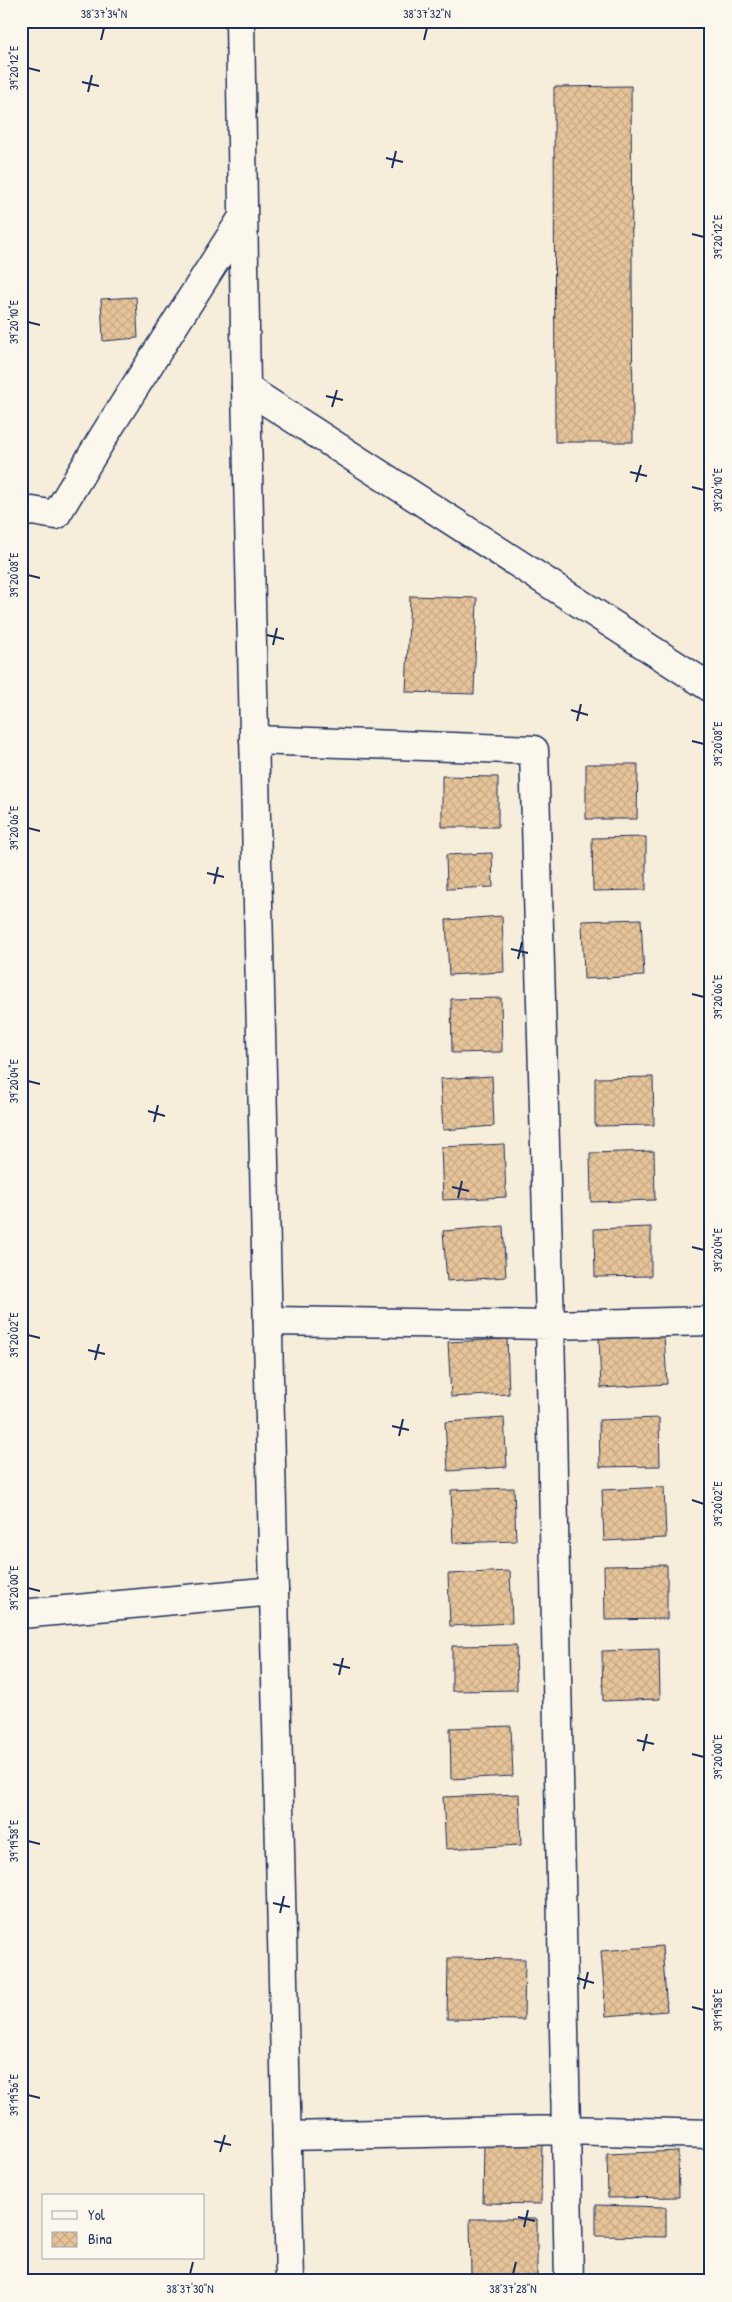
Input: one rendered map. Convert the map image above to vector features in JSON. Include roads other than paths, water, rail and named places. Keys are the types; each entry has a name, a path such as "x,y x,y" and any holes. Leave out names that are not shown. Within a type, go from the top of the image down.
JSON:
{"street":[{"path":"240,21 246,388 290,2281"},
{"path":"21,513 32,511 56,515 110,426 244,217"},
{"path":"246,388 711,688"},
{"path":"254,740 534,750 550,1325 569,2281"},
{"path":"268,1321 550,1325 711,1320"},
{"path":"21,1614 274,1591"},
{"path":"287,2136 566,2130 711,2134"}]}
